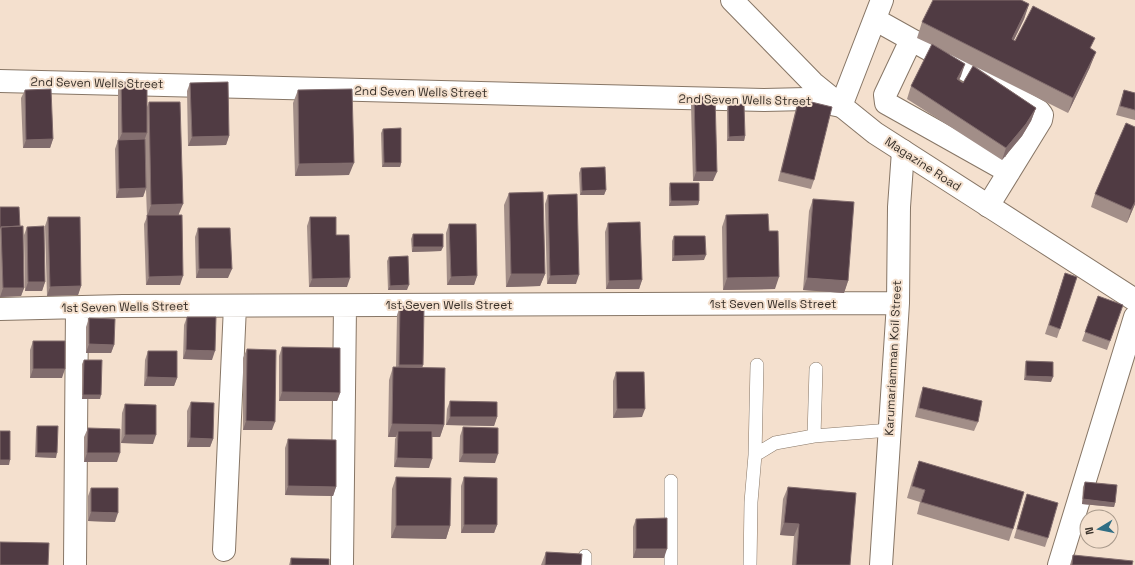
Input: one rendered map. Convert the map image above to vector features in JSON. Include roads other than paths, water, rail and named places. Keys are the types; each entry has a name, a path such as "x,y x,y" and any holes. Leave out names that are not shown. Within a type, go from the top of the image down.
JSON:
{"street":[{"name":"Magazine Road","path":"732,0 781,52 813,83 841,106 903,151 1135,300"},
{"path":"841,106 876,20 882,0"},
{"path":"876,20 1039,111 1042,115 1041,120 988,206"},
{"path":"911,40 885,95 886,103 1009,172"},
{"name":"2nd Seven Wells Street","path":"0,81 764,100 807,99 841,106"},
{"name":"Karumariamman Koil Street","path":"881,565 898,303 899,207 903,151"},
{"name":"1st Seven Wells Street","path":"0,309 235,306 898,303"},
{"path":"224,550 235,306"},
{"path":"342,563 344,306"},
{"path":"75,565 77,308"},
{"path":"1059,565 1135,317"}],"lane":[{"path":"750,565 751,502 758,365"},
{"path":"814,436 816,369"},
{"path":"754,455 775,443 814,436 890,430"},
{"path":"671,481 672,565"}]}
